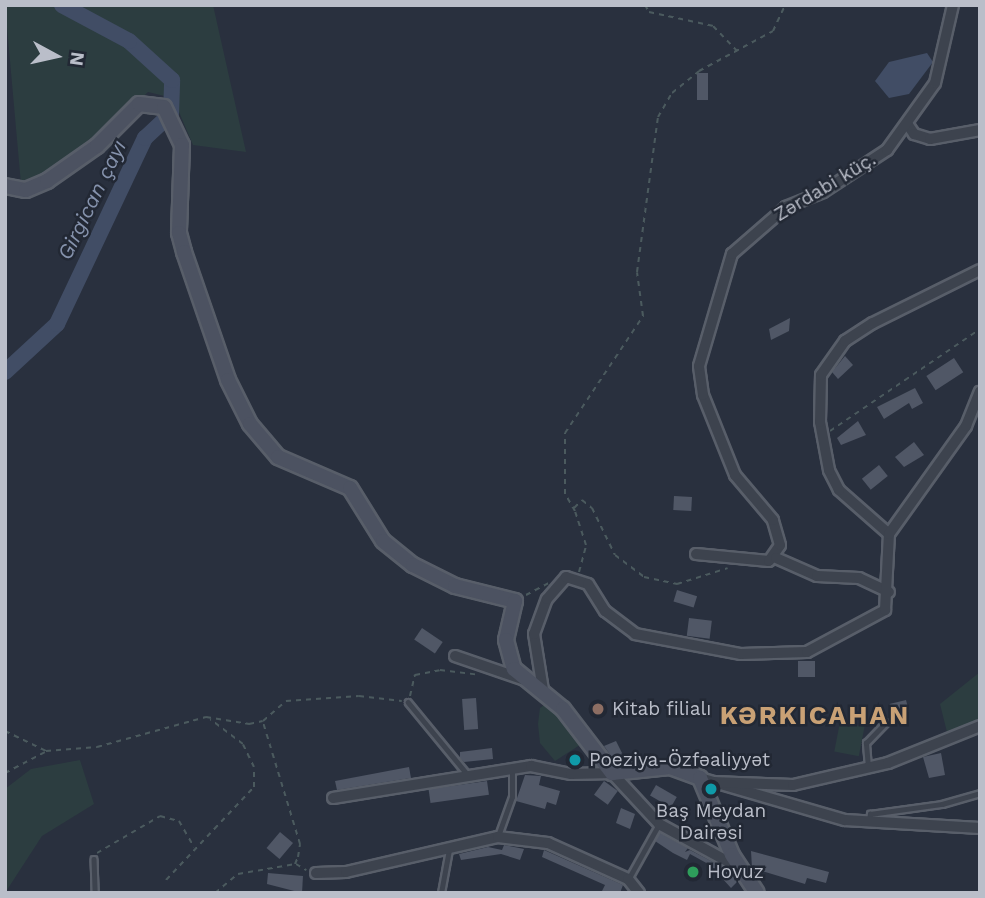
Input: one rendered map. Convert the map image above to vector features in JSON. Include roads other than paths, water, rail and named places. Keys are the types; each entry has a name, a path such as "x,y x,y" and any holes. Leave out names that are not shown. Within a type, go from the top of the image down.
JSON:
{"street":[{"name":"Zərdabi küç.","path":"776,558 780,533 735,475 703,395 699,366 715,303 732,254 747,238 786,207 823,192 876,158 908,125 935,82 954,5"},
{"path":"5,186 26,190 47,181 97,146 139,104 164,107 183,145 184,252 250,424 278,457 350,488 383,541 413,565 466,590 508,597 516,606 507,650 525,680"},
{"path":"908,125 914,134 930,139 980,130"},
{"path":"889,534 839,490 821,438 818,391 829,357 873,323 980,270"},
{"path":"543,690 534,634 566,578 588,584 605,611 635,634 741,654 807,652 886,610 889,592 889,534 966,426 980,392"},
{"path":"696,554 737,561 776,558 817,576 859,579 889,592"},
{"path":"454,656 499,675 525,680 543,690 612,773 659,824 743,870"},
{"path":"706,780 793,785 869,768 980,726"},
{"path":"333,798 512,771 531,765 571,774 670,767 754,797 871,824 980,828"},
{"path":"706,780 743,870 757,893"},
{"path":"316,873 346,872 498,837 548,843 628,880 639,893"}],"lane":[{"path":"408,702 469,776"},
{"path":"869,768 866,743 885,723"},
{"path":"498,837 512,797 512,771"},
{"path":"871,824 870,814 980,793"},
{"path":"628,880 659,824"},
{"path":"441,893 449,850"},
{"path":"94,859 95,893"}],"water":[{"path":"927,53 933,62 909,94 889,98 875,81 889,62"}],"waterway":[{"name":"Girgican çayı","path":"5,372 57,324 145,138 171,114 172,80 129,41 62,5"}],"place":[{"name":"Kitab filialı","path":"598,709"},
{"name":"Poeziya-Özfəaliyyət","path":"575,760"},
{"name":"Baş Meydan Dairəsi","path":"711,789"},
{"name":"Hovuz","path":"693,872"}],"district":[{"name":"KƏRKICAHAN","path":"815,716"}]}
